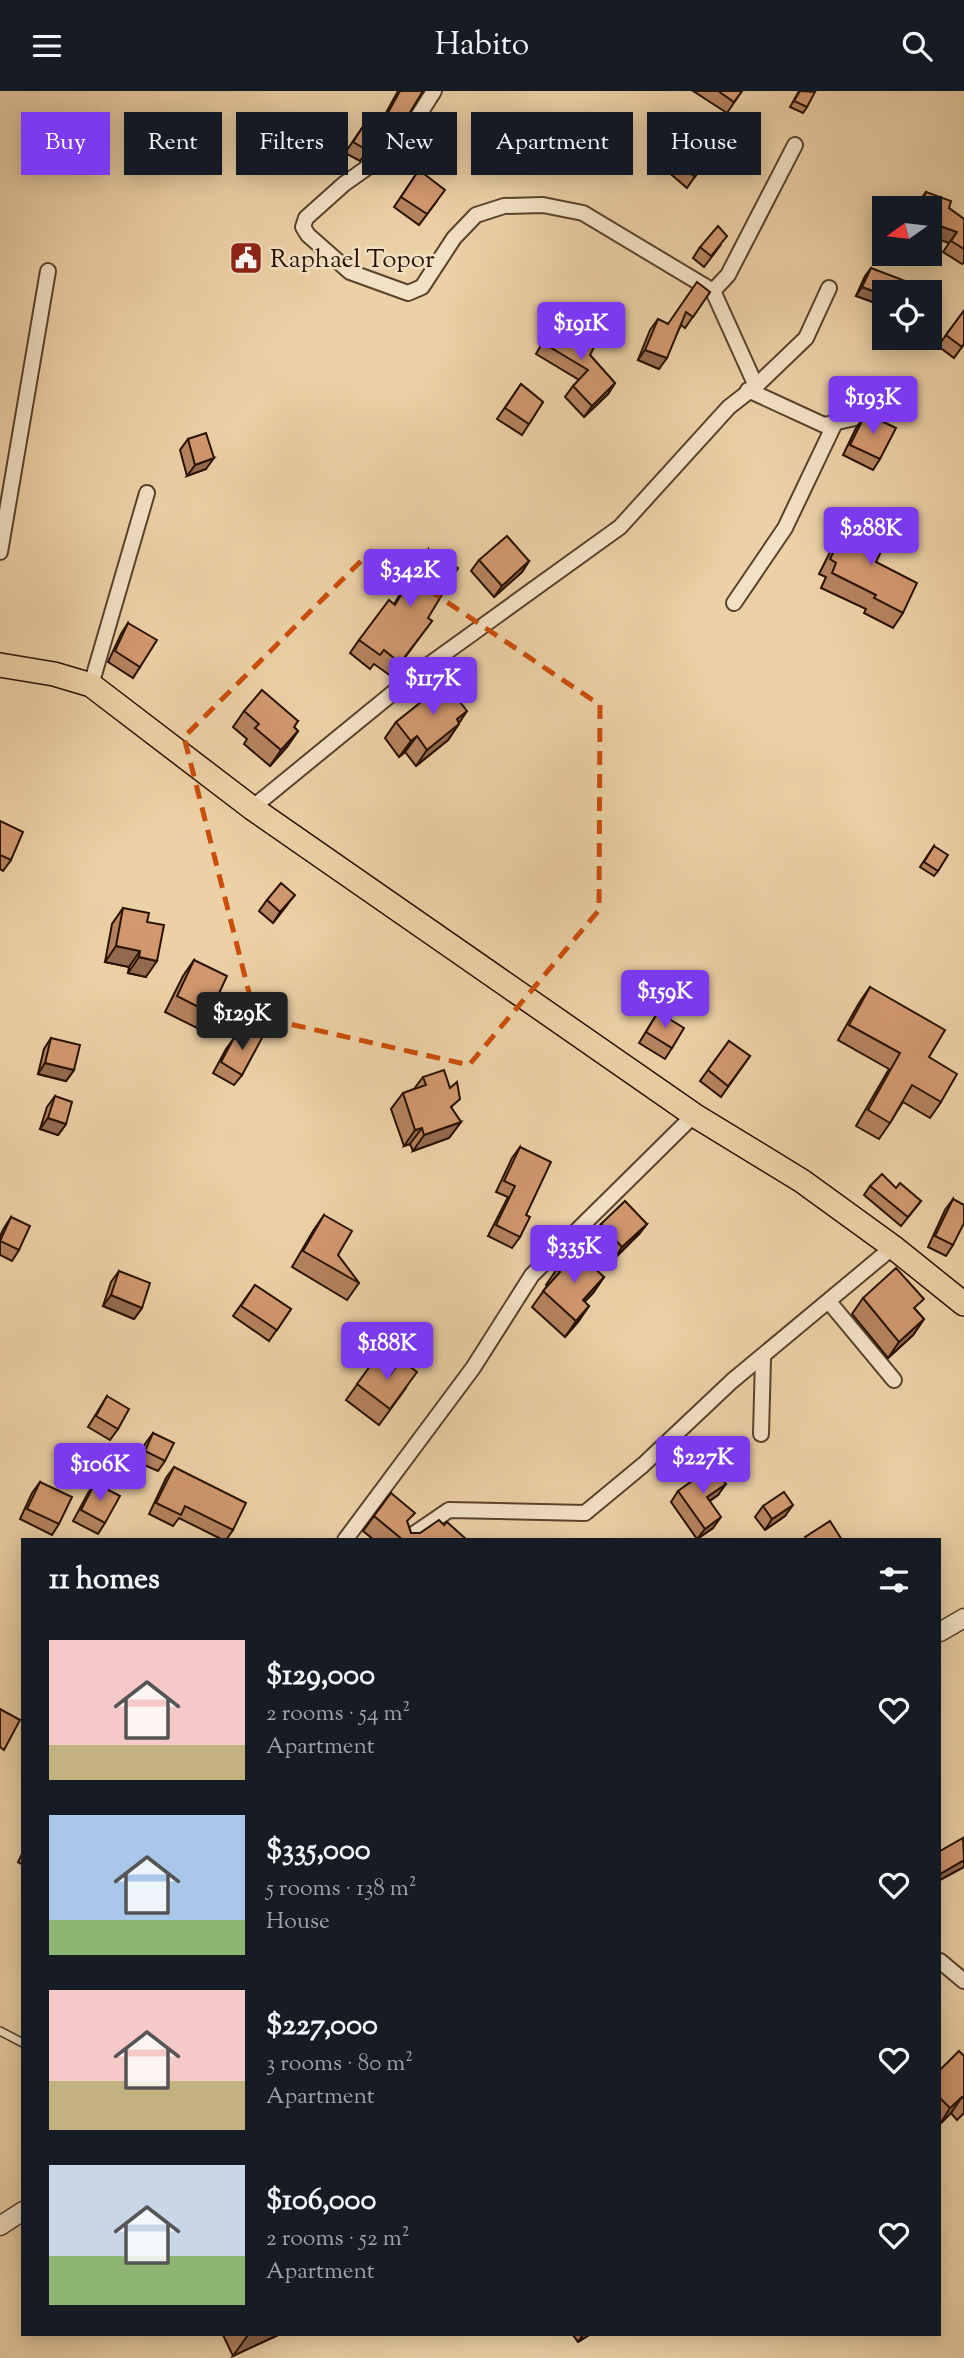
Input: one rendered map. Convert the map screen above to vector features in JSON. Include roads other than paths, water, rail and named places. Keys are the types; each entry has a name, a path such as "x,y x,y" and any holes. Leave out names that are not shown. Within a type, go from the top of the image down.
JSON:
{"main road":[{"path":"0,665 54,674 91,685 252,808 694,1115 802,1181 894,1247 964,1304"}],"street":[{"path":"434,91 395,153 368,167 306,218 303,227 308,235 350,272 408,293 422,287 454,238 476,215 504,207 543,205 583,213 713,291 752,388 824,425 881,412"},
{"path":"713,291 728,275 795,145"},
{"path":"0,552 48,271"},
{"path":"252,808 416,674 620,527 729,407 806,338 829,288"},
{"path":"734,603 785,529 835,423"},
{"path":"91,685 147,493"},
{"path":"346,1538 473,1368 532,1275 694,1115"},
{"path":"408,1538 449,1510 584,1513 643,1465 732,1381 830,1303 894,1247"},
{"path":"830,1303 894,1380"},
{"path":"761,1434 763,1358"},
{"path":"941,1631 964,1618"},
{"path":"941,1962 964,1981"},
{"path":"0,2225 21,2212"}],"lane":[{"path":"0,2031 21,2042"}],"place":[{"name":"Raphael Topor","path":"246,258"}]}
